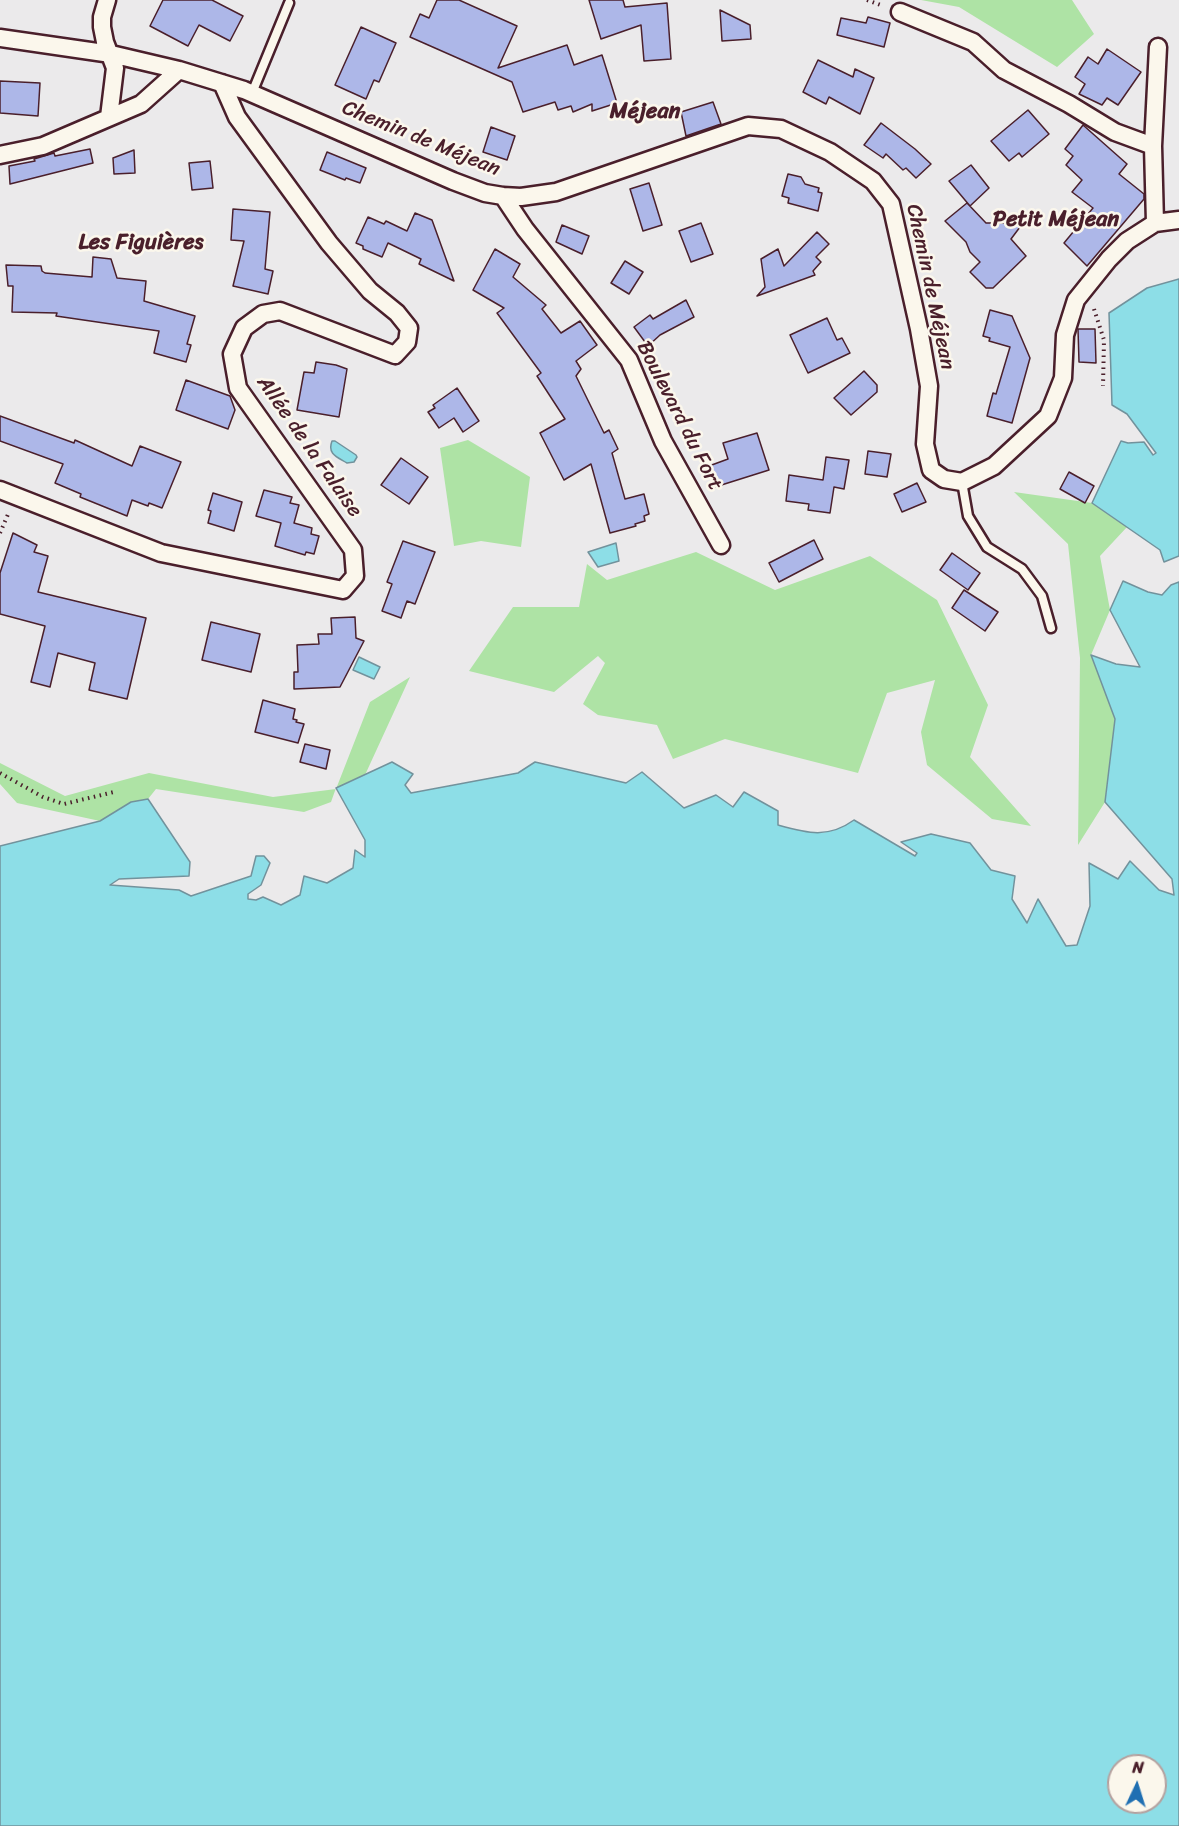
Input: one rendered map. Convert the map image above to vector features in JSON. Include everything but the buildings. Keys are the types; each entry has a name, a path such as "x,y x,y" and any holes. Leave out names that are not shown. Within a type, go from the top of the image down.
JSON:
{"street":[{"path":"107,0 102,17 105,42 116,68 109,117"},
{"path":"900,12 973,42 1004,70 1069,104 1115,132 1154,146"},
{"name":"Chemin de Méjean","path":"0,38 111,54 222,83 252,93 453,181 485,193 503,196 520,197 556,192 748,126 781,129 830,152 873,181 891,204 919,329 929,386 925,444 931,470 944,479 962,482"},
{"path":"1155,223 1154,146 1158,47"},
{"path":"0,155 43,146 141,104 179,70"},
{"name":"Allée de la Falaise","path":"0,490 161,553 343,590 355,576 354,550 238,388 232,354 244,328 263,314 280,311 395,355 407,342 409,328 397,313 370,291 329,243 237,117 222,83"},
{"name":"Boulevard du Fort","path":"503,196 525,229 629,360 663,441 721,545"},
{"path":"962,482 994,466 1048,416 1063,378 1065,335 1076,300 1109,259 1128,241 1155,223 1179,219"}],"lane":[{"path":"252,93 289,3"},
{"path":"962,482 968,516 987,547 1022,569 1042,596 1051,628"}],"path":[{"path":"1085,289 1104,340 1103,386"},
{"path":"0,773 44,797 64,804 114,792"}],"green space":[{"path":"921,0 1072,0 1094,34 1057,67 959,7"},
{"path":"468,440 530,477 521,547 481,541 454,546 440,448"},
{"path":"1014,492 1092,503 1127,527 1100,556 1110,610 1091,655 1115,719 1105,802 1078,845 1080,658 1068,544"},
{"path":"696,552 775,590 870,556 937,600 988,705 970,757 1031,826 992,819 927,765 921,732 935,680 887,693 858,773 725,739 673,759 657,725 598,715 583,704 605,663 598,656 554,692 469,671 513,607 579,607 587,564 607,580"},
{"path":"410,677 365,775 336,788 370,702"},
{"path":"0,763 65,796 149,773 273,797 336,789 331,802 304,812 156,789 148,799 131,802 100,821 17,803 0,784"}],"water":[{"path":"1179,279 1179,556 1164,562 1160,550 1092,503 1121,441 1144,442 1153,455 1156,453 1127,414 1112,405 1109,313 1147,288"},
{"path":"332,441 356,455 354,462 347,463 334,455 331,449"},
{"path":"616,543 619,561 598,567 588,552"},
{"path":"1123,581 1148,592 1162,595 1171,585 1179,582 1179,1826 0,1826 0,846 100,821 131,802 148,799 190,862 189,876 119,879 110,885 179,890 191,896 251,876 256,856 264,856 270,863 261,885 248,894 248,899 256,900 263,897 281,905 300,895 304,876 327,883 353,868 355,850 365,857 365,840 336,788 392,762 413,774 405,785 411,793 518,773 535,762 626,783 642,772 684,808 716,795 733,807 744,792 778,811 778,825 817,833 835,830 854,820 915,856 917,853 901,842 931,834 970,843 991,870 1015,876 1012,899 1027,923 1038,899 1066,946 1077,945 1090,906 1089,863 1118,879 1130,861 1159,890 1174,895 1172,879 1105,802 1115,719 1091,655 1116,664 1140,667 1110,610"},
{"path":"359,657 380,667 374,679 353,670"}],"district":[{"name":"Méjean","path":"645,112"},
{"name":"Petit Méjean","path":"1056,220"},
{"name":"Les Figuières","path":"141,243"}]}
